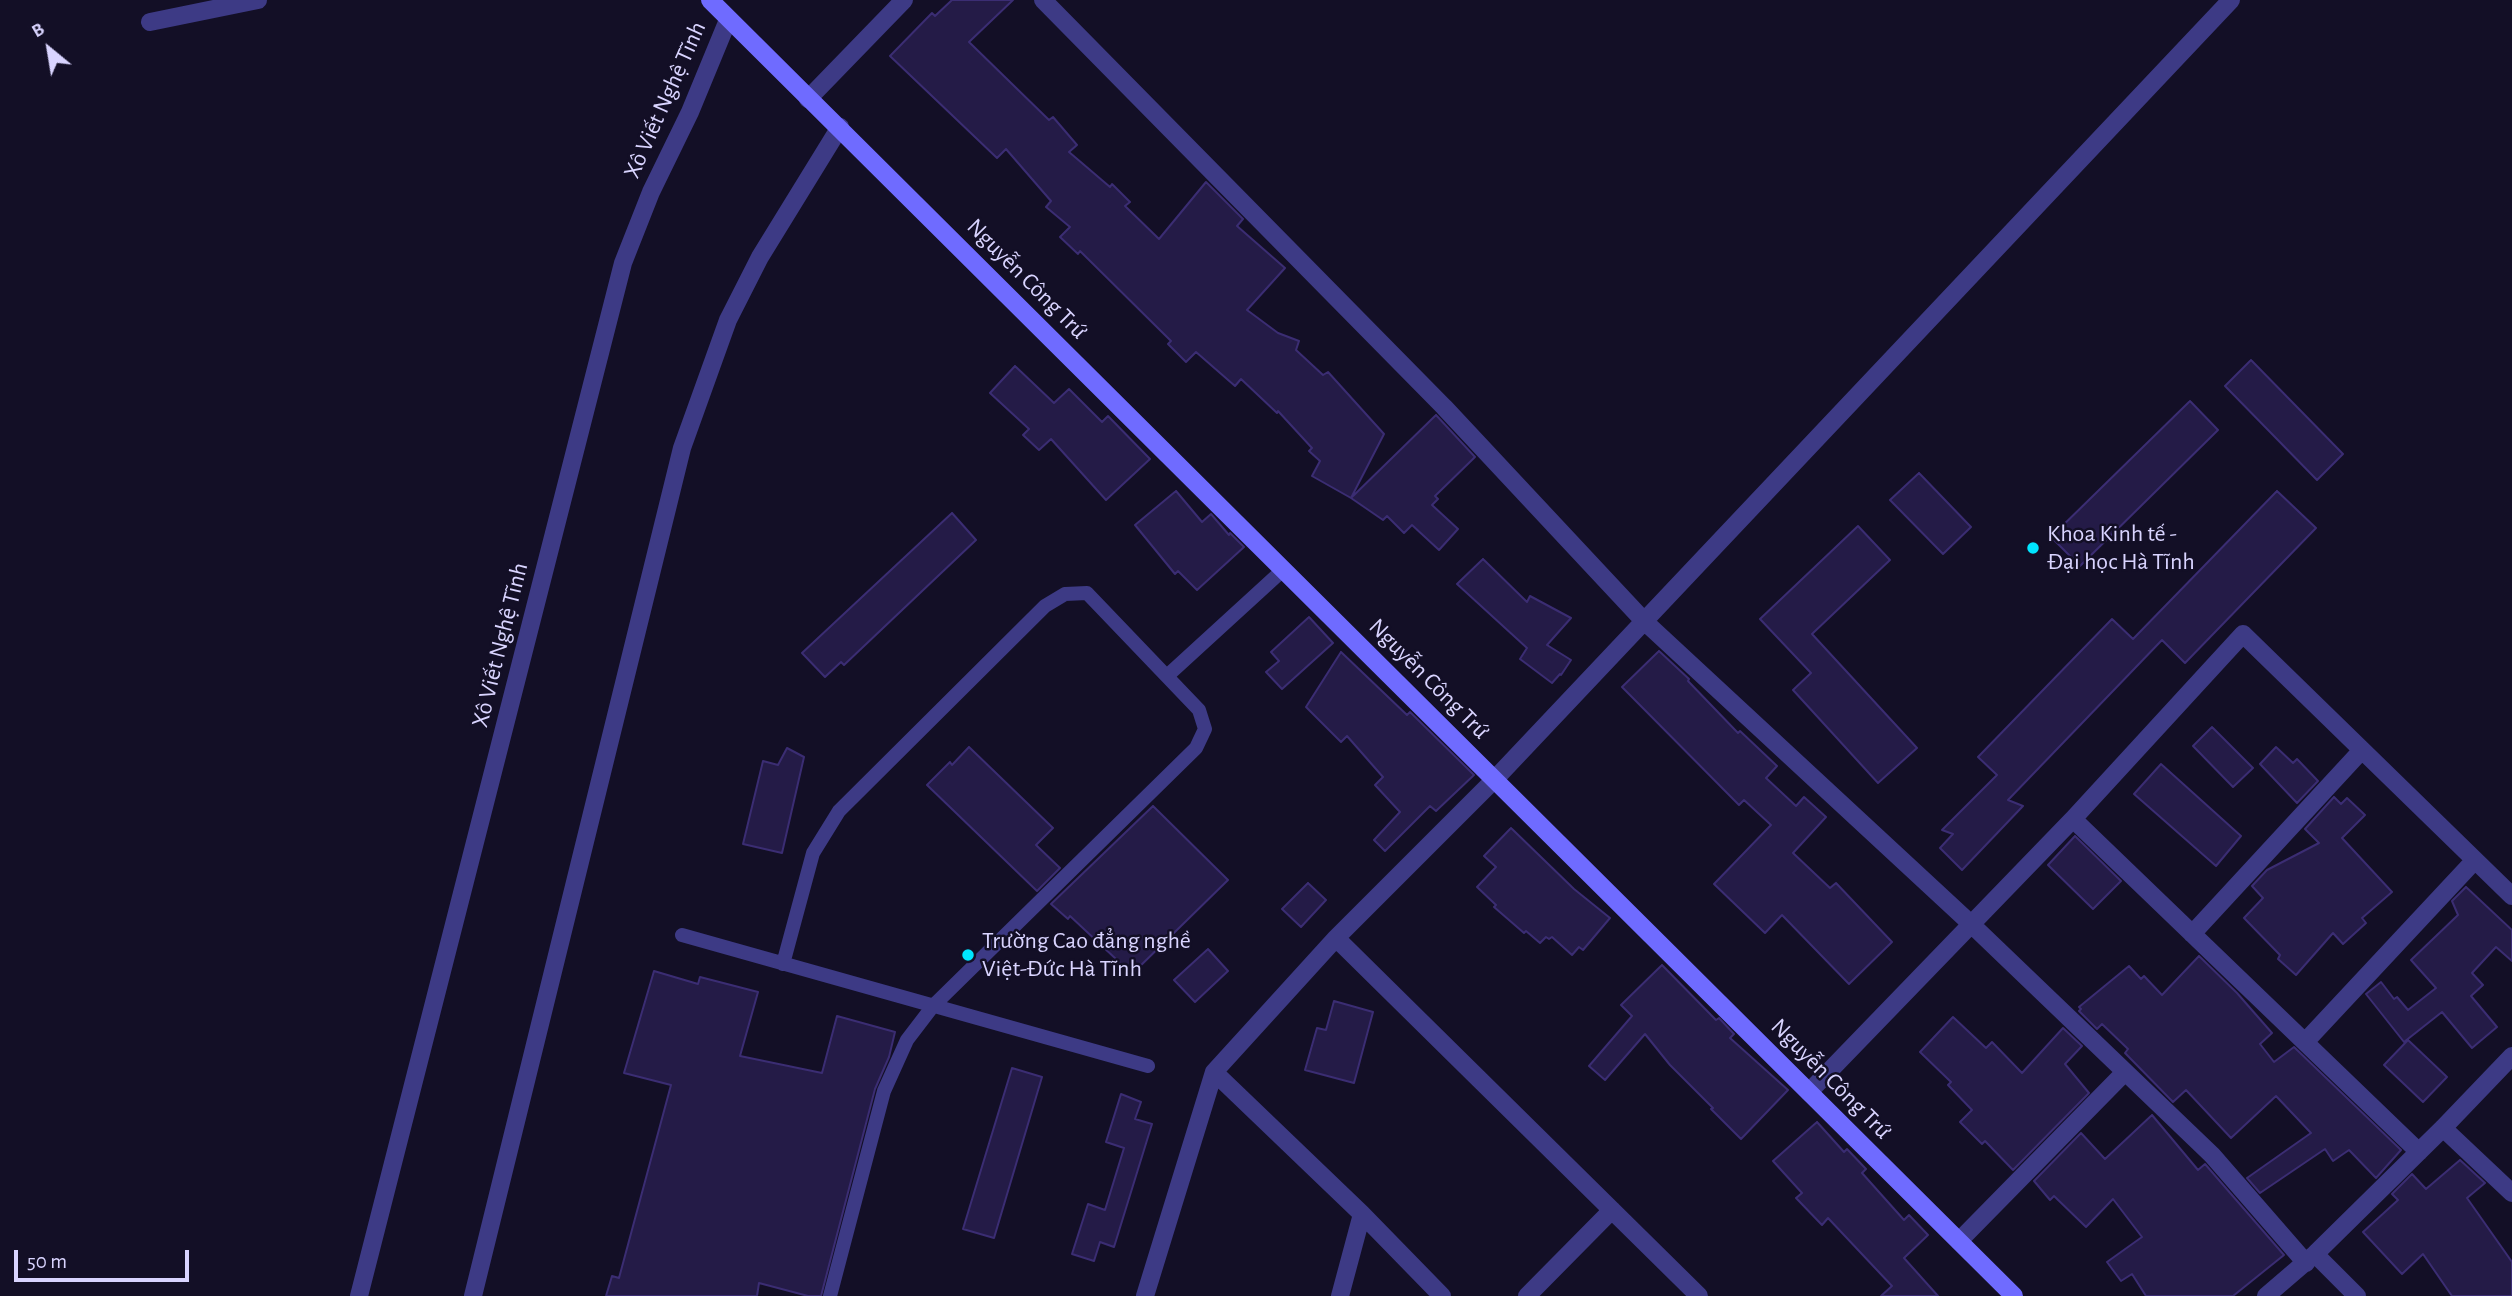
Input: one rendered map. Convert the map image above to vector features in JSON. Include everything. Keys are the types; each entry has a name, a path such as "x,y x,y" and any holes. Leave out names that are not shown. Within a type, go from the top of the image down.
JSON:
{"main road":[{"name":"Nguyễn Công Trứ","path":"710,0 808,99 841,127 2014,1296"}],"street":[{"path":"150,22 258,0"},
{"path":"808,99 904,0"},
{"path":"1043,0 1444,407 1644,621 1970,923 2212,1155 2310,1259 2357,1296"},
{"path":"1145,1296 1214,1072 1336,938 1495,779 2231,0"},
{"name":"Xô Viết Nghệ Tĩnh","path":"359,1296 623,263 651,192 690,113 728,20"},
{"path":"473,1296 682,449 728,320 760,257 841,127"},
{"path":"1809,1091 2073,819 2243,634 2512,896"},
{"path":"2192,934 2362,750"},
{"path":"2073,819 2419,1152"},
{"path":"2305,1042 2475,860"},
{"path":"1336,938 1699,1296"},
{"path":"2266,1296 2310,1259 2512,1056"},
{"path":"1214,1072 1362,1214 1442,1296"},
{"path":"1959,1241 2125,1072"},
{"path":"2443,1128 2512,1193"},
{"path":"1527,1296 1612,1210"},
{"path":"1340,1296 1362,1214"}],"lane":[{"path":"1167,676 1284,569"},
{"path":"783,964 813,853 839,811 1045,606 1065,594 1087,593 1199,710 1205,729 1195,748 933,1006 907,1040 884,1091 830,1296"},
{"path":"682,935 1148,1066"}],"building":[{"path":"952,0 1013,0 969,42 1049,120 1053,117 1077,145 1069,152 1110,187 1112,184 1130,202 1125,206 1159,239 1206,182 1243,219 1237,226 1285,268 1247,310 1278,333 1299,341 1296,350 1323,375 1328,372 1384,434 1351,498 1312,476 1320,461 1309,451 1312,448 1278,411 1277,413 1241,379 1235,386 1196,352 1186,362 1168,344 1171,341 1080,251 1078,254 1060,237 1070,227 1046,207 1051,201 1006,149 997,158 890,56 932,13 935,16"},
{"path":"2251,360 2343,454 2317,480 2225,386"},
{"path":"1015,366 1054,403 1069,389 1102,422 1108,416 1150,459 1106,500 1051,439 1039,450 1023,435 1029,429 990,393"},
{"path":"2190,401 2218,430 2080,566 2051,537"},
{"path":"1436,415 1475,457 1435,496 1438,499 1432,505 1458,529 1439,550 1412,525 1404,533 1387,516 1383,520 1351,498"},
{"path":"1919,473 1971,527 1943,554 1890,500"},
{"path":"1176,491 1202,522 1211,514 1229,535 1230,533 1244,547 1197,590 1178,571 1175,574 1135,525"},
{"path":"2277,491 2316,528 2185,663 2162,640 2008,800 2023,806 1962,870 1940,848 1953,834 1942,830 1997,775 1978,757 2112,619 2133,639"},
{"path":"952,513 976,540 844,665 841,662 825,677 802,653"},
{"path":"1858,526 1890,560 1812,634 1917,748 1878,783 1793,690 1811,673 1760,619"},
{"path":"1483,559 1527,602 1530,596 1571,618 1547,645 1571,660 1552,683 1520,659 1527,648 1457,584"},
{"path":"1309,617 1333,643 1282,689 1266,672 1279,661 1271,652"},
{"path":"1659,651 1689,679 1738,733 1740,731 1777,766 1766,778 1796,806 1804,797 1826,817 1793,853 1830,888 1836,883 1892,942 1849,984 1782,915 1765,933 1714,884 1771,825 1744,800 1739,805 1622,687"},
{"path":"1341,652 1407,715 1410,712 1474,775 1436,811 1430,806 1385,851 1374,840 1400,812 1375,785 1383,777 1347,736 1341,742 1306,707"},
{"path":"2212,727 2253,768 2233,787 2193,746"},
{"path":"969,747 1053,828 1036,845 1060,868 1037,891 927,785"},
{"path":"2276,747 2293,763 2297,759 2318,781 2297,803 2260,764"},
{"path":"787,748 804,757 782,853 743,844 763,761 778,765"},
{"path":"2161,764 2241,836 2216,866 2134,794"},
{"path":"2334,797 2341,804 2347,798 2365,815 2342,838 2392,892 2362,918 2366,923 2343,944 2333,933 2296,975 2278,959 2280,955 2244,918 2263,898 2252,886 2267,870 2319,843 2305,829"},
{"path":"1153,806 1228,880 1132,974 1070,916 1068,919 1051,904"},
{"path":"1511,828 1574,889 1610,918 1583,950 1579,947 1572,955 1552,937 1546,937 1540,943 1494,907 1496,905 1477,887 1496,867 1484,856"},
{"path":"2075,836 2121,881 2093,909 2048,865"},
{"path":"1308,883 1326,900 1301,927 1282,909"},
{"path":"2466,887 2512,930 2512,961 2496,947 2472,973 2483,985 2471,996 2497,1027 2472,1048 2442,1012 2404,1042 2366,994 2381,982 2394,999 2397,997 2408,1010 2436,988 2411,960 2458,915 2452,901"},
{"path":"1208,949 1228,971 1195,1002 1174,980"},
{"path":"2199,956 2237,993 2272,1033 2260,1044 2274,1062 2294,1047 2401,1150 2376,1178 2349,1150 2333,1161 2325,1149 2260,1193 2247,1178 2311,1133 2276,1096 2231,1138 2186,1090 2173,1102 2125,1053 2128,1049 2102,1024 2097,1029 2079,1011 2079,1007 2129,966 2141,979 2144,976 2162,995"},
{"path":"1662,965 1716,1020 1719,1018 1734,1034 1730,1038 1788,1090 1741,1139 1670,1065 1645,1034 1605,1080 1589,1066 1632,1016 1621,1005"},
{"path":"654,971 698,984 700,977 758,992 740,1056 822,1073 837,1016 895,1032 889,1057 875,1089 821,1296 808,1296 759,1283 757,1296 606,1296 612,1276 619,1278 671,1085 624,1073"},
{"path":"1334,1001 1373,1012 1354,1083 1305,1070 1317,1028 1326,1030"},
{"path":"1953,1017 1986,1048 1992,1042 2022,1073 2063,1028 2082,1046 2065,1064 2089,1093 2013,1170 1985,1141 1982,1144 1960,1122 1972,1110 1948,1085 1951,1082 1920,1052"},
{"path":"2408,1040 2447,1077 2423,1102 2384,1065"},
{"path":"1012,1068 1042,1077 994,1238 963,1229"},
{"path":"1121,1094 1141,1102 1135,1119 1152,1124 1114,1247 1100,1242 1094,1261 1072,1254 1088,1204 1105,1210 1124,1148 1106,1142"},
{"path":"2152,1115 2198,1170 2205,1164 2284,1255 2233,1296 2146,1296 2132,1274 2121,1281 2107,1262 2142,1237 2113,1199 2086,1227 2054,1196 2050,1200 2034,1181 2081,1133 2105,1159"},
{"path":"1817,1122 1844,1152 1847,1149 1866,1169 1862,1173 1904,1220 1909,1215 1928,1235 1904,1258 1938,1296 1881,1296 1892,1286 1828,1218 1822,1225 1796,1198 1802,1193 1773,1161"},
{"path":"2460,1160 2485,1183 2467,1198 2512,1262 2512,1296 2452,1296 2423,1254 2402,1274 2363,1232 2398,1200 2392,1194 2412,1174 2426,1189"}],"place":[{"name":"Khoa Kinh tế - Đại học Hà Tĩnh","path":"2033,548"},
{"name":"Trường Cao đẳng nghề Việt-Đức Hà Tĩnh","path":"968,955"}]}
